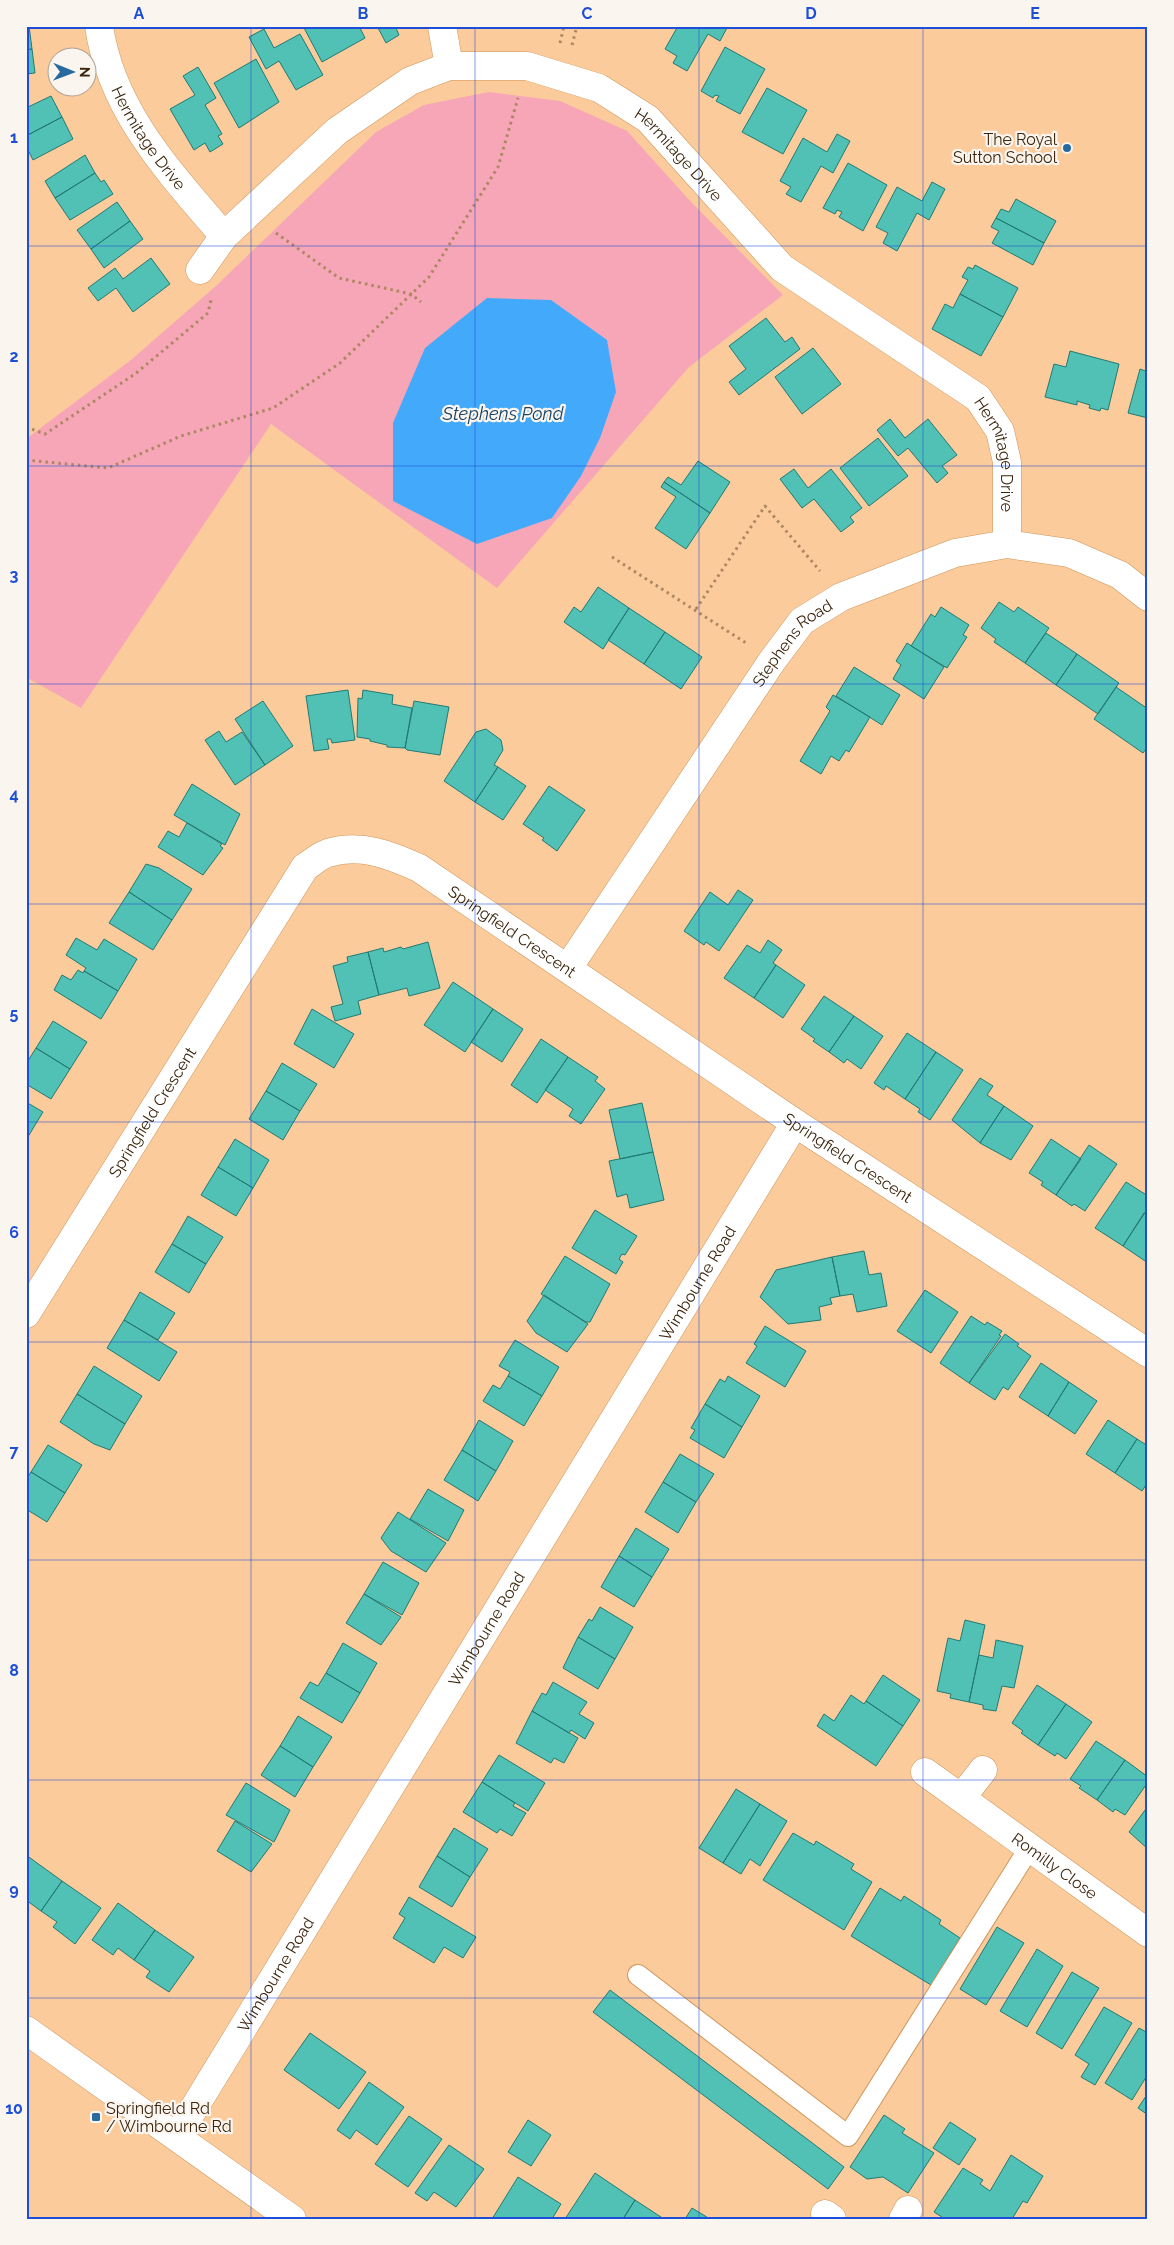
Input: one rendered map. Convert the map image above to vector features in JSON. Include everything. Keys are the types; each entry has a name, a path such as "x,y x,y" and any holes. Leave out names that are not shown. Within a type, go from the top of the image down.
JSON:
{"street":[{"name":"Hermitage Drive","path":"99,26 101,40 113,77 129,113 148,143 224,236"},
{"path":"442,26 449,66"},
{"name":"Hermitage Drive","path":"200,270 224,236 337,131 410,81 449,66 527,66 599,88 648,119 782,268 978,398 1000,432 1007,462 1006,544"},
{"name":"Stephens Road","path":"568,968 772,661 802,621 841,597 955,553 1006,544 1069,553 1120,575 1148,597"},
{"name":"Springfield Crescent","path":"26,1314 305,867 327,853 355,849 381,851 419,868 795,1123 1148,1353"},
{"name":"Wimbourne Road","path":"177,2136 795,1123"},
{"path":"962,1797 983,1770"},
{"name":"Romilly Close","path":"924,1772 962,1797 1148,1933"},
{"path":"26,2030 292,2219"}],"lane":[{"path":"638,1975 848,2136 1030,1847"}],"path":[{"path":"26,460 108,468 181,436 273,408 340,363 429,277 498,167 527,66"},
{"path":"249,213 339,278 411,294 421,302"},
{"path":"26,427 45,434 135,374 208,313 212,293 200,270"},
{"path":"696,609 765,506 841,597"},
{"path":"612,557 696,609 772,661"}],"shaded area":[{"path":"489,92 560,101 627,131 691,202 783,295 689,367 497,588 271,424 81,708 26,677 26,439 131,360 217,285 376,132 424,105"}],"water":[{"name":"Stephens Pond","path":"487,298 551,300 607,340 616,392 600,438 581,476 552,518 477,544 393,501 393,423 425,348"}],"building":[{"path":"26,26 29,26 32,49 26,50"},
{"path":"303,26 359,26 365,38 322,62"},
{"path":"377,26 399,26 396,28 399,35 386,43"},
{"path":"678,26 728,26 720,41 708,34 687,71 673,63 677,56 665,49"},
{"path":"264,29 274,48 300,34 323,75 296,90 279,61 266,69 249,37"},
{"path":"725,47 765,69 740,114 716,101 719,96 715,95 713,98 701,91"},
{"path":"32,49 35,73 26,74 26,50"},
{"path":"256,59 279,102 239,128 214,83"},
{"path":"198,67 216,98 205,105 222,134 218,136 223,144 210,152 205,143 194,150 170,109 195,95 183,76"},
{"path":"767,88 807,110 783,154 742,132"},
{"path":"48,97 52,98 62,117 26,136 26,108"},
{"path":"62,117 73,139 33,160 26,146 26,136"},
{"path":"837,134 850,141 833,173 821,166 801,202 786,194 791,187 780,181 803,138 827,152"},
{"path":"85,155 95,173 55,198 45,181"},
{"path":"848,163 887,185 863,231 839,217 842,212 837,210 835,214 823,208"},
{"path":"95,173 101,182 104,180 113,194 70,220 55,198"},
{"path":"932,182 945,189 929,220 917,213 897,251 883,243 888,233 876,227 897,187 922,201"},
{"path":"1016,199 1056,221 1044,243 996,218 1001,209 1009,212"},
{"path":"117,202 130,221 91,249 77,230"},
{"path":"996,218 1044,243 1033,265 992,243 999,231 991,227"},
{"path":"130,221 143,239 104,268 91,249"},
{"path":"151,258 170,284 133,312 116,288 98,301 88,288 115,268 123,279"},
{"path":"975,265 1018,288 1003,317 960,294 968,280 962,277 968,267 973,269"},
{"path":"960,294 1003,317 981,356 932,329 945,304 953,308"},
{"path":"766,318 785,342 792,337 800,349 739,395 729,382 746,369 729,346"},
{"path":"813,348 841,384 802,414 775,377"},
{"path":"1070,351 1119,364 1108,410 1101,408 1100,411 1089,408 1090,405 1077,401 1077,405 1045,397 1054,364 1066,367"},
{"path":"1140,369 1148,372 1148,418 1128,413"},
{"path":"890,419 905,438 928,419 957,455 942,466 948,473 937,483 908,448 898,456 877,430"},
{"path":"878,438 908,476 869,506 840,468"},
{"path":"698,461 730,482 710,513 664,482 668,477 681,485"},
{"path":"794,469 808,488 831,469 862,508 850,517 854,522 841,532 814,499 802,508 780,479"},
{"path":"664,482 710,513 686,549 655,528 676,497 661,487"},
{"path":"598,587 629,608 603,649 564,622 574,607 581,612"},
{"path":"999,602 1014,612 1018,607 1049,628 1025,663 994,642 996,639 981,628"},
{"path":"941,607 969,625 963,635 967,637 947,668 911,646 931,614 935,617"},
{"path":"629,608 665,632 644,664 608,640"},
{"path":"665,632 702,657 681,689 644,664"},
{"path":"1046,633 1077,654 1056,685 1025,663"},
{"path":"907,643 944,667 924,699 893,679 901,665 896,661"},
{"path":"1077,654 1119,683 1098,714 1056,685"},
{"path":"854,667 900,695 882,725 836,696"},
{"path":"1116,687 1148,709 1148,746 1143,753 1094,719"},
{"path":"348,690 355,740 332,743 331,739 327,739 329,749 314,751 306,696"},
{"path":"363,690 393,695 392,704 412,708 405,748 387,747 387,745 370,741 370,739 357,737 358,698 362,699"},
{"path":"833,695 870,717 849,752 846,750 839,761 831,756 821,774 800,761 830,711 826,707"},
{"path":"263,701 293,746 265,765 235,719"},
{"path":"414,701 449,707 440,755 407,750 405,748"},
{"path":"486,729 501,740 503,750 494,765 498,767 475,802 444,781 476,732"},
{"path":"219,731 226,742 242,732 265,765 235,785 205,740"},
{"path":"498,767 526,786 503,820 475,802"},
{"path":"192,784 240,814 225,845 174,815"},
{"path":"549,786 585,810 557,851 542,840 544,838 523,824"},
{"path":"187,823 222,844 220,846 223,848 203,875 158,847 168,831 179,837"},
{"path":"146,864 159,868 192,889 172,920 129,892"},
{"path":"738,890 753,900 719,951 706,942 704,945 684,931 710,892 728,905"},
{"path":"129,892 172,920 153,950 109,923"},
{"path":"76,938 97,950 104,939 137,959 118,991 84,971 86,968 66,955"},
{"path":"768,940 782,950 773,963 776,965 754,998 724,978 747,945 760,953"},
{"path":"428,942 440,988 409,996 407,988 379,995 368,952 383,948 384,952 401,947 403,949"},
{"path":"368,952 379,995 358,1001 361,1014 335,1021 331,1007 343,1004 333,966 348,962 347,957"},
{"path":"776,965 805,985 783,1018 754,998"},
{"path":"78,970 83,973 84,971 118,991 101,1019 54,990 62,975 71,980"},
{"path":"453,982 493,1009 465,1052 424,1025"},
{"path":"824,996 854,1016 829,1052 813,1041 815,1039 801,1029"},
{"path":"312,1009 354,1034 334,1068 294,1044"},
{"path":"493,1009 523,1029 502,1062 471,1042"},
{"path":"854,1016 883,1036 861,1069 847,1059 844,1063 829,1052"},
{"path":"53,1021 87,1042 70,1069 36,1048"},
{"path":"907,1033 936,1052 905,1099 886,1086 884,1090 874,1083"},
{"path":"541,1039 568,1057 537,1103 511,1085"},
{"path":"36,1048 70,1069 51,1099 26,1084 26,1064"},
{"path":"936,1052 963,1070 930,1120 918,1112 920,1109 905,1099"},
{"path":"568,1057 598,1077 595,1081 605,1089 581,1124 569,1116 573,1109 545,1090"},
{"path":"282,1063 317,1084 300,1111 266,1091"},
{"path":"980,1078 993,1086 987,1095 1004,1106 980,1143 952,1120"},
{"path":"266,1091 300,1111 283,1140 249,1119"},
{"path":"26,1102 43,1112 26,1140"},
{"path":"642,1103 653,1152 620,1159 609,1110"},
{"path":"1004,1106 1033,1126 1011,1160 980,1143"},
{"path":"235,1139 269,1160 253,1188 218,1167"},
{"path":"1051,1139 1081,1159 1056,1195 1041,1185 1043,1182 1029,1173"},
{"path":"1089,1145 1117,1164 1085,1211 1074,1204 1072,1206 1056,1195"},
{"path":"653,1152 664,1200 630,1208 627,1194 617,1197 609,1161"},
{"path":"218,1167 253,1188 236,1216 201,1195"},
{"path":"1126,1182 1148,1196 1148,1208 1123,1246 1095,1228"},
{"path":"595,1210 637,1236 625,1255 622,1254 619,1259 623,1262 616,1274 572,1248"},
{"path":"1144,1213 1148,1215 1148,1263 1123,1246"},
{"path":"188,1216 223,1237 206,1264 172,1244"},
{"path":"172,1244 206,1264 189,1293 155,1272"},
{"path":"864,1251 869,1275 881,1273 887,1306 857,1312 853,1294 840,1296 832,1257"},
{"path":"565,1256 610,1284 590,1322 586,1322 541,1294"},
{"path":"832,1257 840,1296 830,1298 832,1304 819,1307 821,1320 788,1324 760,1297 776,1270"},
{"path":"925,1290 958,1312 931,1353 897,1331"},
{"path":"140,1292 175,1313 158,1340 124,1320"},
{"path":"544,1295 588,1324 567,1352 536,1333 527,1321"},
{"path":"971,1316 985,1325 987,1322 1002,1331 999,1335 1001,1336 969,1383 940,1363"},
{"path":"124,1320 177,1352 159,1381 107,1348"},
{"path":"765,1326 806,1351 785,1387 746,1363 757,1346 754,1344"},
{"path":"1005,1334 1031,1356 1008,1390 1003,1387 995,1400 969,1383"},
{"path":"515,1340 559,1367 542,1396 508,1376 510,1372 499,1366"},
{"path":"1041,1363 1069,1382 1048,1416 1019,1397"},
{"path":"94,1366 142,1396 125,1424 77,1394"},
{"path":"508,1376 542,1396 524,1426 483,1401 493,1385 500,1389"},
{"path":"728,1376 760,1396 742,1427 705,1404 720,1379 725,1382"},
{"path":"1069,1382 1097,1401 1075,1434 1048,1416"},
{"path":"77,1394 125,1424 110,1450 94,1444 60,1422"},
{"path":"705,1404 742,1427 724,1458 690,1438 695,1430 691,1428"},
{"path":"479,1420 513,1441 496,1471 462,1450"},
{"path":"1108,1420 1137,1439 1115,1473 1086,1454"},
{"path":"1137,1439 1148,1446 1148,1482 1142,1491 1115,1473"},
{"path":"48,1445 82,1465 65,1493 31,1472"},
{"path":"462,1450 496,1471 478,1501 444,1480"},
{"path":"680,1454 714,1474 696,1502 663,1482"},
{"path":"31,1472 65,1493 47,1522 26,1509 26,1480"},
{"path":"663,1482 696,1502 678,1533 645,1512"},
{"path":"428,1489 464,1510 448,1541 410,1519"},
{"path":"398,1512 446,1543 426,1572 391,1551 381,1538"},
{"path":"636,1528 669,1549 652,1577 619,1556"},
{"path":"619,1556 652,1577 634,1607 601,1587"},
{"path":"383,1562 419,1583 402,1615 364,1594"},
{"path":"364,1594 401,1617 381,1645 346,1623"},
{"path":"600,1607 633,1627 615,1659 578,1637 589,1619 592,1621"},
{"path":"965,1620 985,1625 969,1702 950,1698 951,1694 937,1691 948,1638 960,1641"},
{"path":"578,1637 615,1659 598,1689 563,1668"},
{"path":"996,1640 1023,1646 1014,1688 1002,1686 996,1711 983,1709 983,1705 969,1702 979,1655 993,1658"},
{"path":"343,1643 377,1663 360,1693 326,1673"},
{"path":"326,1673 360,1693 342,1723 300,1698 310,1682 318,1686"},
{"path":"883,1675 920,1700 903,1726 866,1701"},
{"path":"553,1682 587,1702 579,1714 594,1723 585,1739 571,1730 569,1733 532,1711 542,1693 546,1695"},
{"path":"1037,1685 1066,1704 1038,1745 1021,1733 1023,1731 1012,1723"},
{"path":"851,1695 864,1704 866,1701 903,1726 876,1766 817,1726 824,1714 834,1721"},
{"path":"1066,1704 1092,1722 1066,1759 1057,1753 1055,1756 1038,1745"},
{"path":"532,1711 578,1738 564,1763 554,1758 551,1763 516,1743"},
{"path":"298,1716 332,1737 313,1767 280,1746"},
{"path":"1096,1741 1125,1760 1097,1800 1079,1788 1081,1786 1070,1779"},
{"path":"280,1746 313,1767 295,1797 261,1775"},
{"path":"499,1755 545,1783 528,1811 482,1782"},
{"path":"1125,1760 1148,1777 1148,1782 1125,1815 1115,1809 1113,1812 1097,1800"},
{"path":"482,1782 515,1803 513,1806 526,1813 512,1836 500,1829 497,1833 463,1812"},
{"path":"246,1783 290,1810 274,1842 226,1815"},
{"path":"736,1789 760,1804 723,1863 699,1848"},
{"path":"760,1804 787,1821 760,1866 750,1859 741,1874 723,1863"},
{"path":"1148,1806 1148,1849 1129,1832"},
{"path":"235,1821 272,1844 251,1872 217,1851"},
{"path":"454,1828 488,1849 470,1877 437,1856"},
{"path":"793,1833 814,1845 816,1841 854,1864 851,1869 872,1882 844,1930 763,1880"},
{"path":"26,1855 62,1881 41,1911 26,1900"},
{"path":"437,1856 470,1877 452,1907 419,1887"},
{"path":"62,1881 101,1908 75,1944 53,1927 57,1922 41,1911"},
{"path":"880,1888 901,1901 904,1896 941,1920 939,1924 960,1938 931,1985 851,1936"},
{"path":"409,1897 476,1937 463,1958 444,1947 434,1963 393,1938 405,1918 399,1914"},
{"path":"118,1903 155,1930 134,1960 118,1948 113,1955 92,1940"},
{"path":"997,1927 1024,1943 986,2005 960,1989"},
{"path":"155,1930 194,1957 169,1992 146,1977 150,1971 134,1960"},
{"path":"1037,1949 1063,1966 1027,2027 1000,2011"},
{"path":"1072,1972 1099,1988 1062,2049 1036,2033"},
{"path":"610,1990 844,2167 828,2189 593,2012"},
{"path":"1104,2007 1132,2023 1095,2085 1081,2077 1089,2064 1075,2055"},
{"path":"1139,2028 1148,2033 1148,2074 1132,2100 1105,2083"},
{"path":"310,2033 366,2072 339,2109 284,2070"},
{"path":"369,2082 404,2107 377,2145 356,2130 350,2139 337,2130"},
{"path":"1148,2093 1148,2115 1138,2108"},
{"path":"884,2115 905,2129 902,2133 934,2153 908,2193 883,2177 867,2179 850,2167"},
{"path":"409,2116 442,2139 408,2187 375,2164"},
{"path":"528,2120 551,2135 531,2166 508,2152"},
{"path":"950,2122 976,2139 959,2165 933,2148"},
{"path":"449,2145 484,2169 456,2207 434,2192 427,2201 415,2193"},
{"path":"1011,2155 1043,2176 1027,2203 1023,2201 1012,2219 945,2219 934,2212 963,2168 983,2180 980,2184 990,2191"},
{"path":"595,2173 635,2200 623,2219 565,2219"},
{"path":"518,2177 561,2204 552,2219 492,2219"},
{"path":"635,2200 664,2219 623,2219"},
{"path":"692,2208 710,2219 685,2219"}],"place":[{"name":"The Royal Sutton School","path":"1067,148"},
{"name":"Springfield Rd / Wimbourne Rd","path":"96,2117"}]}
